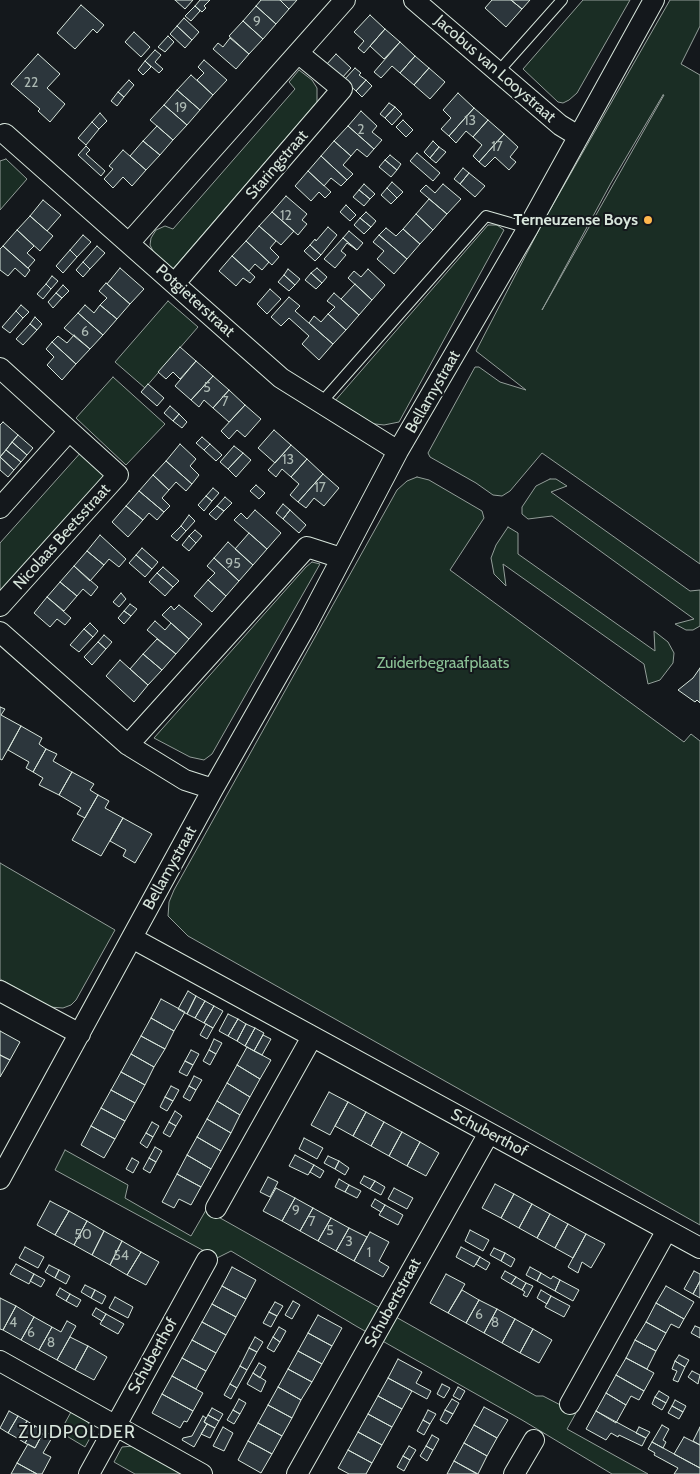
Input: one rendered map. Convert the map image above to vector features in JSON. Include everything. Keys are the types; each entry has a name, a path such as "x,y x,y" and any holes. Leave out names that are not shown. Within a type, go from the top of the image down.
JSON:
{"street":[{"path":"129,244 345,0"},
{"name":"Jacobus van Looystraat","path":"414,0 560,125 578,136"},
{"name":"Bellamystraat","path":"0,1179 213,789 307,624 398,451 528,228 654,0"},
{"name":"Staringstraat","path":"175,283 342,89 298,53"},
{"name":"Potgieterstraat","path":"2,134 175,283 281,378 398,451"},
{"name":"Nicolaas Beetsstraat","path":"0,368 118,475 0,606"},
{"path":"0,508 69,430"},
{"path":"128,745 307,547 341,558"},
{"path":"0,632 128,745 186,780 213,789"},
{"name":"Schuberthof","path":"132,938 700,1248"},
{"path":"0,991 80,1034"},
{"path":"216,1208 312,1037"},
{"name":"Schubertstraat","path":"297,1474 489,1133"},
{"path":"570,1404 667,1230"},
{"name":"Schuberthof","path":"88,1474 207,1260"},
{"path":"0,1361 202,1474"},
{"path":"514,1474 534,1440"}],"lane":[{"path":"498,72 562,0"},
{"path":"320,404 486,216 528,228"}],"green space":[{"path":"583,0 630,0 577,93 563,103 558,102 523,69"},
{"path":"670,0 700,0 700,26 681,64 700,75 700,564 542,453 510,491 502,496 493,495 430,457 428,453 475,367 479,367 500,382 526,390 476,351 543,222","holes":["664,95 542,310 611,183"]},
{"path":"299,70 312,80 317,88 317,102 172,270 154,253 150,245 151,238 156,230 165,226 173,229 295,89 289,82"},
{"path":"6,159 27,179 0,210 0,161"},
{"path":"488,225 497,225 504,230 399,422 384,425 367,423 334,402"},
{"path":"168,301 198,327 145,388 115,362"},
{"path":"113,377 165,424 126,465 76,418"},
{"path":"83,450 108,473 0,594 0,543"},
{"name":"Zuiderbegraafplaats","path":"417,477 429,480 482,511 484,518 450,570 684,742 691,734 700,741 700,1225 188,936 168,916 169,902 174,890 397,490 407,481"},
{"path":"550,479 556,479 567,486 551,492 690,591 700,590 700,626 693,630 686,630 675,624 694,619 552,516 528,519 522,514 522,507 536,486"},
{"path":"508,527 518,533 518,554 655,651 654,631 668,642 674,653 673,663 660,680 648,684 644,664 503,564 506,586 494,574 491,558 496,545"},
{"path":"312,562 320,564 212,754 204,760 190,757 154,738 306,567"},
{"path":"0,863 115,930 76,1000 71,1005 63,1008 49,1007 0,979"},
{"path":"65,1150 128,1185 125,1198 191,1236 206,1210 536,1396 543,1396 576,1413 567,1429 648,1474 612,1474 522,1420 356,1326 231,1251 217,1258 55,1170"},
{"path":"71,1412 87,1421 94,1431 85,1447 60,1432"},
{"path":"133,1446 184,1474 135,1474 114,1462 122,1447"}],"building":[{"path":"175,0 193,0 185,9"},
{"path":"200,0 210,0 204,6 206,8 202,12 195,6"},
{"path":"261,0 280,0 289,9 276,24 256,6"},
{"path":"280,0 297,0 289,9"},
{"path":"492,0 511,0 522,9 506,27 485,8"},
{"path":"511,0 530,0 522,9"},
{"path":"81,5 104,25 97,33 93,29 75,49 57,33"},
{"path":"195,6 200,11 191,21 185,16"},
{"path":"256,6 276,24 263,39 243,21"},
{"path":"370,15 385,29 364,53 358,48 364,41 354,32"},
{"path":"184,18 199,32 192,40 177,26"},
{"path":"243,21 263,39 249,54 229,36"},
{"path":"177,26 192,40 185,48 170,34"},
{"path":"385,29 400,42 384,59 370,46"},
{"path":"134,32 150,47 141,57 125,42"},
{"path":"168,36 174,42 165,52 158,47"},
{"path":"230,38 249,54 236,69 213,49 218,43 223,47"},
{"path":"400,42 415,56 400,73 392,66 381,78 374,72"},
{"path":"155,50 161,55 155,62 163,69 159,73 145,61"},
{"path":"38,54 60,74 47,88 65,104 50,122 38,111 40,109 11,84"},
{"path":"336,54 351,68 341,79 326,65"},
{"path":"415,56 429,68 414,85 400,73"},
{"path":"204,60 227,80 213,95 197,80 204,73 198,67"},
{"path":"145,61 151,67 143,75 138,70"},
{"path":"355,68 361,73 359,75 366,80 356,91 344,80"},
{"path":"429,68 445,82 430,99 414,85"},
{"path":"191,75 213,95 200,110 177,90"},
{"path":"129,80 134,85 124,97 118,92"},
{"path":"366,80 372,86 362,97 356,91"},
{"path":"177,90 200,110 187,125 164,105"},
{"path":"118,92 124,97 117,106 111,101"},
{"path":"458,93 474,108 449,136 441,129 451,118 443,110"},
{"path":"389,103 395,107 385,118 380,114"},
{"path":"164,105 187,125 173,140 150,120"},
{"path":"395,107 402,114 392,125 385,118"},
{"path":"474,108 488,120 473,137 466,131 456,143 449,136"},
{"path":"361,111 377,126 372,132 382,140 374,149 348,126"},
{"path":"100,113 107,121 99,129 92,122"},
{"path":"403,120 413,130 406,137 396,127"},
{"path":"488,120 504,134 479,162 473,156 482,145 473,137"},
{"path":"92,122 99,129 86,145 78,138"},
{"path":"157,126 173,140 160,155 143,141"},
{"path":"348,126 374,149 367,157 357,149 351,156 334,141"},
{"path":"504,134 518,147 510,157 516,162 509,170 495,157 485,167 479,162"},
{"path":"143,141 160,155 146,170 130,156"},
{"path":"334,141 351,156 343,165 353,174 347,180 321,156"},
{"path":"433,141 439,147 430,158 424,152"},
{"path":"86,146 90,150 86,154 105,171 101,176 78,155"},
{"path":"439,147 446,152 436,163 430,158"},
{"path":"123,150 146,170 132,186 123,177 113,188 104,179 113,169 109,166"},
{"path":"417,153 440,173 433,181 410,161"},
{"path":"390,155 401,164 397,170 385,160"},
{"path":"321,156 347,180 341,186 331,178 324,186 308,171"},
{"path":"385,160 397,170 391,177 379,167"},
{"path":"463,168 469,173 460,184 454,179"},
{"path":"308,171 331,192 325,198 319,192 311,201 295,186"},
{"path":"469,173 485,186 475,197 460,184"},
{"path":"392,182 403,192 397,198 387,188"},
{"path":"364,184 375,194 370,199 359,190"},
{"path":"443,184 461,199 447,214 420,191 426,185 435,193"},
{"path":"387,188 397,198 391,204 381,195"},
{"path":"359,190 370,199 364,206 353,197"},
{"path":"286,196 307,214 302,220 307,224 298,235 272,212"},
{"path":"429,199 447,214 433,230 416,214"},
{"path":"43,200 61,215 47,231 30,216"},
{"path":"346,205 356,215 350,221 340,212"},
{"path":"272,212 294,231 281,245 259,226"},
{"path":"366,212 376,221 371,227 360,218"},
{"path":"416,214 433,230 420,244 403,229"},
{"path":"30,216 53,236 40,251 17,230"},
{"path":"360,218 371,227 364,234 354,225"},
{"path":"259,226 276,241 270,248 279,257 272,265 246,241"},
{"path":"328,227 337,235 321,255 310,245"},
{"path":"386,228 396,236 403,229 420,244 407,259 379,235"},
{"path":"17,230 34,246 27,253 35,260 28,268 3,246"},
{"path":"349,231 363,243 357,250 343,238"},
{"path":"83,235 91,242 77,257 70,250"},
{"path":"379,235 407,259 394,274 377,259 384,251 373,242"},
{"path":"343,238 357,250 347,243 341,251 346,255 335,268 324,259"},
{"path":"246,241 269,262 262,270 255,264 249,271 232,256"},
{"path":"310,245 321,255 315,261 304,251"},
{"path":"3,246 30,270 25,277 15,268 8,276 0,270 0,249"},
{"path":"97,246 105,253 90,269 83,262"},
{"path":"70,250 77,257 63,273 56,266"},
{"path":"232,256 255,277 250,283 243,278 236,286 219,271"},
{"path":"83,262 90,269 83,277 76,270"},
{"path":"120,268 144,289 130,304 107,284"},
{"path":"317,268 327,277 322,283 311,273"},
{"path":"288,269 300,279 295,285 284,275"},
{"path":"368,269 385,285 372,300 348,278 354,271 361,277"},
{"path":"311,273 322,283 316,289 305,280"},
{"path":"284,275 295,285 289,291 278,282"},
{"path":"52,276 58,281 51,289 46,284"},
{"path":"106,283 130,304 117,319 100,305 107,298 99,291"},
{"path":"46,284 51,289 43,299 37,294"},
{"path":"355,284 372,300 359,315 341,299"},
{"path":"63,285 69,291 62,298 56,293"},
{"path":"270,289 281,299 267,314 257,304"},
{"path":"56,293 62,298 53,308 48,302"},
{"path":"334,293 359,315 346,330 328,314 335,307 327,301"},
{"path":"289,297 300,306 295,311 333,344 319,360 302,344 309,336 289,318 281,326 271,317"},
{"path":"21,305 29,312 23,318 16,311"},
{"path":"85,305 94,313 100,305 117,319 103,335 78,313"},
{"path":"16,311 23,318 10,333 2,327"},
{"path":"78,313 103,335 90,349 64,328"},
{"path":"328,314 346,330 333,344 309,323 314,316 321,322"},
{"path":"35,317 42,324 37,330 30,324"},
{"path":"30,324 37,330 23,345 16,339"},
{"path":"74,335 90,349 76,364 52,342 58,336 67,343"},
{"path":"52,342 76,364 62,380 47,365 54,357 46,349"},
{"path":"180,347 196,361 180,379 173,372 166,379 158,372"},
{"path":"196,361 213,376 191,400 175,386"},
{"path":"213,376 229,390 213,408 204,400 199,407 191,400"},
{"path":"148,384 164,398 157,406 141,392"},
{"path":"229,390 245,405 229,422 213,408"},
{"path":"245,405 261,419 245,437 237,430 229,439 221,431"},
{"path":"170,406 179,414 173,421 164,413"},
{"path":"179,414 187,422 182,428 173,421"},
{"path":"3,422 18,435 0,457 0,425"},
{"path":"274,430 291,445 275,463 258,448"},
{"path":"18,435 33,448 27,455 12,442"},
{"path":"202,437 210,444 204,450 196,443"},
{"path":"12,442 27,455 21,462 6,450"},
{"path":"180,444 196,459 190,466 199,475 192,484 166,461"},
{"path":"210,444 222,455 216,461 204,450"},
{"path":"291,445 307,459 291,477 282,469 276,477 268,470"},
{"path":"234,446 243,453 228,469 220,462"},
{"path":"6,450 21,462 14,470 0,457"},
{"path":"243,453 251,460 236,477 228,469"},
{"path":"0,457 14,470 8,477 0,470"},
{"path":"307,459 323,474 298,502 290,495 299,484 291,477"},
{"path":"166,461 192,484 186,491 176,482 169,490 153,475"},
{"path":"323,474 339,488 324,506 314,498 306,508 298,502"},
{"path":"153,475 169,490 162,498 170,506 164,512 139,491"},
{"path":"256,485 265,493 259,499 250,491"},
{"path":"213,488 219,493 212,501 206,496"},
{"path":"139,491 164,512 157,520 149,513 143,520 126,506"},
{"path":"206,496 212,501 204,511 198,505"},
{"path":"225,497 232,503 224,511 217,506"},
{"path":"283,504 290,510 283,519 276,513"},
{"path":"126,506 143,520 128,537 112,522"},
{"path":"217,506 224,511 216,520 209,514"},
{"path":"255,510 281,533 267,549 234,520 241,513 247,519"},
{"path":"290,510 306,525 299,533 283,519"},
{"path":"189,515 195,521 186,531 181,526"},
{"path":"181,526 186,531 177,541 171,536"},
{"path":"195,530 202,536 196,543 189,536"},
{"path":"249,533 267,549 253,565 235,549"},
{"path":"100,535 126,559 119,567 109,559 104,565 87,551"},
{"path":"189,536 196,543 189,551 182,545"},
{"path":"228,542 253,565 239,581 214,558"},
{"path":"142,548 158,562 152,569 136,555"},
{"path":"87,551 104,565 90,581 74,566"},
{"path":"136,555 152,569 145,577 129,563"},
{"path":"214,558 239,581 226,596 208,580 215,573 207,566"},
{"path":"74,566 98,587 91,596 83,589 77,596 60,582"},
{"path":"163,567 179,581 173,587 157,573"},
{"path":"157,573 173,587 165,596 149,582"},
{"path":"208,580 226,596 212,612 194,596"},
{"path":"60,582 77,596 64,611 47,597"},
{"path":"121,593 126,599 119,607 113,602"},
{"path":"47,597 71,618 65,625 57,619 50,627 34,613"},
{"path":"130,604 137,609 131,616 124,611"},
{"path":"179,605 202,624 189,639 162,615 171,606 174,610"},
{"path":"124,611 131,616 124,624 118,618"},
{"path":"155,621 165,630 171,623 189,639 176,654 147,630"},
{"path":"90,623 98,631 93,637 84,629"},
{"path":"84,629 93,637 79,652 70,645"},
{"path":"104,635 112,642 106,649 98,642"},
{"path":"157,639 176,654 162,670 143,654"},
{"path":"98,642 106,649 92,665 84,657"},
{"path":"143,654 162,670 148,685 130,669"},
{"path":"120,660 148,685 134,702 106,676"},
{"path":"700,668 700,703 697,700 695,702 678,690 693,678"},
{"path":"0,707 5,709 1,715 21,726 2,760 0,759"},
{"path":"21,726 42,738 39,744 46,749 33,772 26,768 29,762 8,750"},
{"path":"46,749 57,754 53,761 72,772 59,795 39,785 43,778 33,772"},
{"path":"72,772 94,784 90,790 98,795 85,818 77,814 81,808 59,795"},
{"path":"98,795 109,801 105,808 123,818 101,856 72,840"},
{"path":"123,818 152,834 135,863 123,856 126,850 110,841"},
{"path":"188,991 196,996 187,1014 178,1009"},
{"path":"196,996 205,1001 195,1018 187,1014"},
{"path":"161,999 185,1012 174,1031 151,1018"},
{"path":"205,1001 214,1006 204,1023 195,1018"},
{"path":"214,1006 223,1011 213,1028 204,1023"},
{"path":"228,1014 238,1019 228,1036 219,1031"},
{"path":"151,1018 174,1031 165,1049 141,1036"},
{"path":"238,1019 246,1024 237,1041 228,1036"},
{"path":"206,1024 213,1028 207,1039 200,1035"},
{"path":"246,1024 255,1028 245,1046 237,1041"},
{"path":"255,1028 264,1033 254,1051 245,1046"},
{"path":"0,1031 20,1042 10,1060 0,1055"},
{"path":"263,1035 271,1039 262,1055 254,1051"},
{"path":"141,1036 165,1049 154,1067 131,1054"},
{"path":"214,1039 222,1043 216,1054 209,1050"},
{"path":"247,1047 271,1060 260,1079 237,1065"},
{"path":"191,1050 199,1054 193,1065 185,1061"},
{"path":"209,1050 216,1054 210,1065 203,1061"},
{"path":"131,1054 154,1067 145,1085 121,1072"},
{"path":"0,1055 10,1060 0,1077"},
{"path":"185,1061 193,1065 187,1076 179,1072"},
{"path":"237,1065 260,1079 250,1097 227,1083"},
{"path":"121,1072 145,1085 135,1103 111,1090"},
{"path":"194,1076 202,1080 196,1090 189,1086"},
{"path":"227,1083 250,1097 240,1115 217,1101"},
{"path":"171,1086 179,1090 173,1101 165,1097"},
{"path":"189,1086 196,1090 190,1101 183,1097"},
{"path":"111,1090 135,1103 125,1121 101,1108"},
{"path":"329,1092 348,1102 330,1135 311,1125"},
{"path":"165,1097 173,1101 167,1111 160,1107"},
{"path":"217,1101 240,1115 231,1133 207,1119"},
{"path":"348,1102 366,1112 353,1136 335,1126"},
{"path":"101,1108 125,1121 115,1139 91,1126"},
{"path":"175,1111 182,1116 176,1126 169,1122"},
{"path":"366,1112 384,1122 371,1146 353,1136"},
{"path":"207,1119 231,1133 221,1151 197,1137"},
{"path":"152,1122 159,1126 153,1137 146,1133"},
{"path":"169,1122 176,1126 170,1137 163,1133"},
{"path":"384,1122 402,1132 389,1156 371,1146"},
{"path":"91,1126 115,1139 104,1158 81,1145"},
{"path":"402,1132 420,1142 407,1166 389,1156"},
{"path":"146,1133 153,1137 147,1148 140,1143"},
{"path":"197,1137 221,1151 211,1169 187,1155"},
{"path":"304,1138 323,1148 317,1159 299,1149"},
{"path":"420,1142 439,1153 426,1176 407,1166"},
{"path":"155,1147 162,1151 156,1162 149,1158"},
{"path":"187,1155 211,1169 201,1187 177,1174"},
{"path":"295,1155 314,1165 308,1175 289,1166"},
{"path":"328,1156 339,1161 335,1169 324,1163"},
{"path":"132,1158 139,1162 133,1173 126,1169"},
{"path":"149,1158 156,1162 150,1173 143,1169"},
{"path":"339,1161 349,1168 345,1175 335,1169"},
{"path":"314,1165 324,1171 320,1178 310,1172"},
{"path":"177,1174 201,1187 191,1205 179,1199 174,1208 162,1202"},
{"path":"364,1176 375,1181 370,1189 360,1183"},
{"path":"268,1177 278,1182 270,1197 260,1192"},
{"path":"339,1179 349,1185 345,1192 335,1187"},
{"path":"375,1181 385,1187 381,1195 370,1189"},
{"path":"495,1184 514,1194 501,1218 482,1208"},
{"path":"349,1185 361,1191 357,1198 345,1192"},
{"path":"276,1188 295,1198 282,1221 263,1211"},
{"path":"394,1188 413,1198 407,1209 388,1199"},
{"path":"514,1194 532,1204 519,1228 501,1218"},
{"path":"295,1198 313,1208 300,1231 282,1221"},
{"path":"375,1199 385,1205 381,1212 371,1206"},
{"path":"50,1201 69,1211 55,1235 37,1225"},
{"path":"532,1204 550,1214 537,1238 519,1228"},
{"path":"385,1205 403,1215 398,1225 379,1215"},
{"path":"313,1208 331,1218 318,1241 300,1231"},
{"path":"69,1211 87,1221 74,1245 55,1235"},
{"path":"550,1214 568,1224 555,1248 537,1238"},
{"path":"331,1218 349,1228 336,1251 318,1241"},
{"path":"87,1221 104,1231 92,1255 74,1245"},
{"path":"568,1224 586,1234 573,1258 555,1248"},
{"path":"349,1228 367,1237 354,1261 336,1251"},
{"path":"470,1230 489,1240 483,1251 465,1241"},
{"path":"104,1231 122,1241 110,1265 92,1255"},
{"path":"370,1232 389,1242 379,1261 389,1267 383,1277 354,1261"},
{"path":"586,1234 605,1244 591,1268 582,1262 578,1273 568,1267"},
{"path":"122,1241 141,1252 127,1275 110,1265"},
{"path":"25,1247 44,1257 38,1268 19,1258"},
{"path":"461,1247 480,1257 474,1267 456,1257"},
{"path":"494,1248 505,1253 501,1261 490,1255"},
{"path":"141,1252 159,1262 146,1285 127,1275"},
{"path":"505,1253 515,1259 511,1267 501,1261"},
{"path":"480,1257 490,1263 486,1270 476,1264"},
{"path":"16,1264 34,1274 29,1284 10,1274"},
{"path":"49,1265 59,1270 55,1278 45,1272"},
{"path":"232,1267 256,1280 246,1299 222,1286"},
{"path":"530,1267 541,1273 537,1281 526,1275"},
{"path":"59,1270 70,1276 66,1284 55,1278"},
{"path":"505,1271 516,1277 511,1284 501,1278"},
{"path":"694,1271 700,1274 700,1281 693,1294 684,1289"},
{"path":"541,1273 551,1279 553,1276 560,1280 555,1291 537,1281"},
{"path":"34,1274 45,1280 41,1287 30,1281"},
{"path":"446,1274 465,1284 448,1313 430,1303"},
{"path":"516,1277 526,1283 522,1290 511,1284"},
{"path":"560,1280 579,1290 573,1301 555,1291"},
{"path":"700,1281 700,1298 693,1294"},
{"path":"526,1283 533,1286 527,1297 523,1295 525,1292 522,1290"},
{"path":"85,1285 95,1290 91,1298 81,1292"},
{"path":"222,1286 246,1299 236,1317 212,1304"},
{"path":"666,1286 694,1302 684,1319 656,1303"},
{"path":"60,1288 70,1294 66,1301 56,1295"},
{"path":"95,1290 106,1296 102,1304 91,1298"},
{"path":"462,1290 479,1300 466,1323 448,1313"},
{"path":"541,1290 551,1296 547,1304 537,1298"},
{"path":"70,1294 81,1300 77,1307 66,1301"},
{"path":"551,1296 570,1306 564,1317 545,1307"},
{"path":"115,1297 133,1307 128,1318 109,1308"},
{"path":"0,1298 16,1306 3,1330 0,1329"},
{"path":"479,1300 497,1309 484,1333 466,1323"},
{"path":"293,1301 300,1305 292,1319 285,1315"},
{"path":"275,1302 283,1306 277,1316 269,1312"},
{"path":"656,1303 684,1319 679,1328 671,1324 666,1333 646,1322"},
{"path":"212,1304 236,1317 226,1335 202,1322"},
{"path":"16,1306 34,1317 21,1340 3,1330"},
{"path":"96,1308 106,1314 102,1321 92,1315"},
{"path":"497,1309 515,1319 502,1343 484,1333"},
{"path":"269,1312 277,1316 271,1327 263,1323"},
{"path":"106,1314 124,1324 118,1334 100,1324"},
{"path":"318,1315 342,1328 332,1346 308,1333"},
{"path":"34,1317 52,1327 39,1350 21,1340"},
{"path":"515,1319 533,1329 520,1353 502,1343"},
{"path":"67,1321 76,1326 57,1360 39,1350 52,1327 61,1332"},
{"path":"202,1322 226,1335 216,1353 192,1340"},
{"path":"646,1322 666,1333 656,1351 635,1340"},
{"path":"695,1326 700,1328 700,1338 691,1333"},
{"path":"279,1327 286,1331 280,1342 273,1337"},
{"path":"533,1329 552,1340 539,1363 520,1353"},
{"path":"308,1333 332,1346 322,1364 298,1351"},
{"path":"70,1337 88,1346 75,1370 57,1360"},
{"path":"255,1337 263,1342 257,1352 249,1348"},
{"path":"273,1337 280,1342 274,1352 267,1348"},
{"path":"192,1340 216,1353 206,1371 182,1358"},
{"path":"635,1340 656,1351 647,1369 626,1358"},
{"path":"88,1346 107,1357 94,1380 75,1370"},
{"path":"249,1348 257,1352 247,1370 240,1366"},
{"path":"298,1351 322,1364 312,1382 288,1369"},
{"path":"679,1355 689,1360 685,1367 675,1361"},
{"path":"182,1358 206,1371 196,1389 172,1376"},
{"path":"626,1358 654,1373 644,1391 616,1375"},
{"path":"398,1359 422,1372 416,1383 431,1391 427,1399 388,1378"},
{"path":"675,1361 685,1367 678,1382 673,1380 677,1371 672,1369"},
{"path":"259,1363 266,1367 260,1378 253,1373"},
{"path":"240,1366 247,1370 237,1388 230,1384"},
{"path":"288,1369 312,1382 301,1400 278,1387"},
{"path":"692,1371 700,1375 698,1384 688,1377"},
{"path":"253,1373 266,1381 261,1392 247,1384"},
{"path":"616,1375 644,1391 639,1400 631,1396 626,1405 606,1393"},
{"path":"172,1376 203,1393 193,1411 162,1394"},
{"path":"388,1378 412,1391 402,1409 378,1396"},
{"path":"230,1384 237,1388 231,1399 224,1395"},
{"path":"442,1384 450,1388 444,1398 437,1394"},
{"path":"278,1387 301,1400 292,1418 268,1405"},
{"path":"458,1387 465,1391 460,1400 453,1396"},
{"path":"659,1391 669,1397 666,1403 655,1397"},
{"path":"606,1393 626,1405 616,1423 596,1411"},
{"path":"162,1394 193,1411 187,1422 184,1421 180,1428 152,1413"},
{"path":"378,1396 402,1409 392,1427 368,1414"},
{"path":"655,1397 666,1403 662,1410 652,1404"},
{"path":"239,1399 246,1403 240,1414 233,1410"},
{"path":"452,1399 459,1403 453,1414 445,1410"},
{"path":"675,1400 686,1406 683,1412 672,1406"},
{"path":"268,1405 292,1418 282,1436 258,1423"},
{"path":"672,1406 683,1412 679,1419 668,1413"},
{"path":"484,1407 508,1420 497,1438 474,1425"},
{"path":"212,1408 223,1414 219,1421 208,1415"},
{"path":"233,1410 240,1414 234,1424 227,1420"},
{"path":"428,1410 436,1414 430,1424 423,1420"},
{"path":"445,1410 453,1414 447,1424 440,1420"},
{"path":"9,1411 18,1416 8,1433 0,1428"},
{"path":"596,1411 646,1438 642,1446 611,1433 606,1440 586,1429"},
{"path":"368,1414 392,1427 382,1445 358,1432"},
{"path":"208,1415 219,1421 215,1428 204,1422"},
{"path":"18,1416 27,1421 17,1438 8,1433"},
{"path":"203,1416 206,1418 204,1422 207,1424 194,1447 182,1440 192,1436"},
{"path":"423,1420 430,1424 424,1435 417,1431"},
{"path":"27,1421 35,1426 25,1443 17,1438"},
{"path":"258,1423 282,1436 272,1454 248,1441"},
{"path":"207,1424 215,1428 210,1438 201,1434"},
{"path":"474,1425 497,1438 487,1456 464,1443"},
{"path":"662,1425 669,1429 663,1440 666,1442 663,1448 652,1442"},
{"path":"35,1426 44,1431 35,1448 25,1443"},
{"path":"223,1427 233,1433 224,1451 213,1446"},
{"path":"639,1427 650,1432 646,1438 636,1433"},
{"path":"700,1427 700,1445 693,1441"},
{"path":"44,1431 53,1436 43,1453 51,1457 42,1474 37,1474 17,1463 28,1444 35,1448"},
{"path":"358,1432 382,1445 372,1463 348,1450"},
{"path":"432,1435 439,1439 433,1450 426,1446"},
{"path":"684,1437 700,1445 700,1468 674,1454"},
{"path":"248,1441 272,1454 261,1473 238,1460"},
{"path":"652,1442 700,1468 700,1474 674,1474 678,1468 654,1455 655,1453 648,1449"},
{"path":"464,1443 487,1456 478,1474 454,1461"},
{"path":"409,1446 416,1450 410,1460 403,1456"},
{"path":"426,1446 433,1450 427,1461 420,1456"},
{"path":"348,1450 372,1463 366,1474 349,1474 338,1468"},
{"path":"403,1456 410,1460 404,1471 397,1467"},
{"path":"454,1461 477,1474 447,1474"},
{"path":"17,1463 37,1474 11,1474"}],"place":[{"name":"Terneuzense Boys","path":"648,220"}],"district":[{"name":"ZUIDPOLDER","path":"77,1433"}]}
